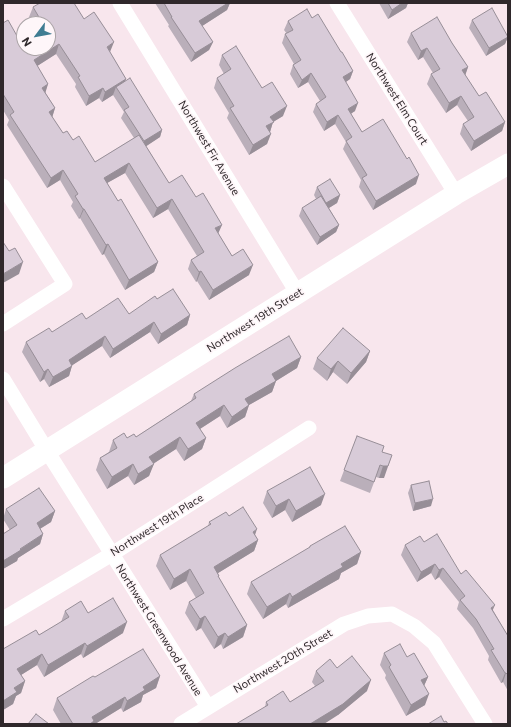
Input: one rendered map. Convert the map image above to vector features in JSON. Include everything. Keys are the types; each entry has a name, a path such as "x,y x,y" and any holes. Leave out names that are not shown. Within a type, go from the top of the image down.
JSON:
{"main road":[{"name":"Northwest 19th Street","path":"3,478 456,194 508,164"}],"street":[{"name":"Northwest Fir Avenue","path":"120,3 298,294"},
{"name":"Northwest Elm Court","path":"337,3 456,194"},
{"path":"3,186 66,284 3,324"},
{"name":"Northwest Greenwood Avenue","path":"3,379 208,707"},
{"name":"Northwest 19th Place","path":"3,619 112,554 308,428"},
{"name":"Northwest 20th Street","path":"180,724 344,624 368,616 392,614 414,626 434,643 485,724"}],"building":[{"path":"40,3 74,3 84,19 94,12 114,42 107,47 126,79 105,92 103,88 89,96 78,77 80,76 59,44 56,46 56,16 38,16 33,7"},
{"path":"164,3 228,3 199,21 213,42 195,53 171,17"},
{"path":"388,3 402,3 392,10"},
{"path":"492,8 508,37 489,48 472,20"},
{"path":"307,9 312,18 318,14 353,71 343,77 358,103 348,109 362,132 383,119 407,159 409,157 419,175 376,201 362,178 367,175 346,141 352,137 338,115 327,122 316,104 326,97 311,73 302,80 293,65 301,60 285,34 293,30 288,21"},
{"path":"437,17 468,67 462,70 479,96 486,92 505,122 474,141 463,124 474,117 461,96 449,103 431,74 440,69 427,48 421,51 411,33"},
{"path":"8,20 16,34 16,56 40,56 34,60 48,84 42,88 55,108 49,112 63,133 67,131 73,140 79,136 95,162 139,135 169,183 182,175 196,197 203,193 222,225 215,228 232,256 243,249 253,265 213,290 201,271 199,272 191,260 204,252 172,199 157,208 129,163 104,178 118,201 121,199 158,262 129,280 108,244 106,245 75,196 78,194 63,170 51,178 10,115 14,112 3,94 3,23"},
{"path":"236,46 262,88 272,82 287,106 270,117 274,122 266,126 271,134 253,145 230,108 234,106 217,78 231,69 222,55"},
{"path":"130,78 162,130 144,141 124,110 129,107 116,87"},
{"path":"330,179 340,195 326,203 317,187"},
{"path":"321,196 339,225 320,237 302,208"},
{"path":"3,242 9,251 15,248 23,262 3,274"},
{"path":"173,289 190,315 161,334 154,322 113,349 105,336 69,360 72,366 53,377 48,369 44,372 26,342 49,328 52,332 82,313 86,319 118,298 129,314 155,296 157,299"},
{"path":"343,328 370,351 351,373 338,361 331,369 317,358"},
{"path":"289,336 301,357 272,374 276,381 245,399 249,405 232,417 224,405 196,423 206,438 188,449 180,437 149,457 154,464 138,474 133,464 112,477 100,458 117,448 113,440 124,433 127,438 134,434 136,437 196,398 194,394"},
{"path":"357,436 384,446 382,452 392,455 388,466 380,465 374,482 344,470"},
{"path":"310,467 325,494 296,511 289,499 276,506 267,491"},
{"path":"429,481 433,499 415,503 411,485"},
{"path":"39,488 55,511 37,523 43,534 3,561 3,534 17,525 6,509"},
{"path":"243,507 257,529 253,532 258,540 214,567 247,625 228,637 225,633 218,637 205,616 200,619 189,602 204,593 190,569 174,579 160,555 211,524 209,522 226,512 229,516"},
{"path":"345,526 361,552 341,564 343,567 292,597 290,593 267,607 251,582"},
{"path":"437,534 461,574 466,570 495,605 491,608 508,636 508,675 505,673 491,650 494,649 476,619 460,600 465,596 443,568 439,570 435,564 421,572 405,545 420,536 424,542"},
{"path":"113,598 127,622 87,646 85,643 48,665 42,654 17,669 25,681 14,688 17,692 3,701 3,649 36,630 39,635 69,617 65,611 81,601 88,613"},
{"path":"400,644 407,657 414,653 428,677 421,680 429,694 411,705 389,667 391,665 384,653"},
{"path":"143,649 160,676 143,687 145,690 127,701 125,697 92,717 94,721 90,724 73,724 57,698 93,676 95,677"},
{"path":"352,656 371,680 343,704 310,724 236,724 268,705 266,702 283,691 290,702 324,681 316,671 330,659 337,668"},
{"path":"36,714 49,724 28,724"},
{"path":"441,716 444,722 446,721 448,724 428,724"}]}
